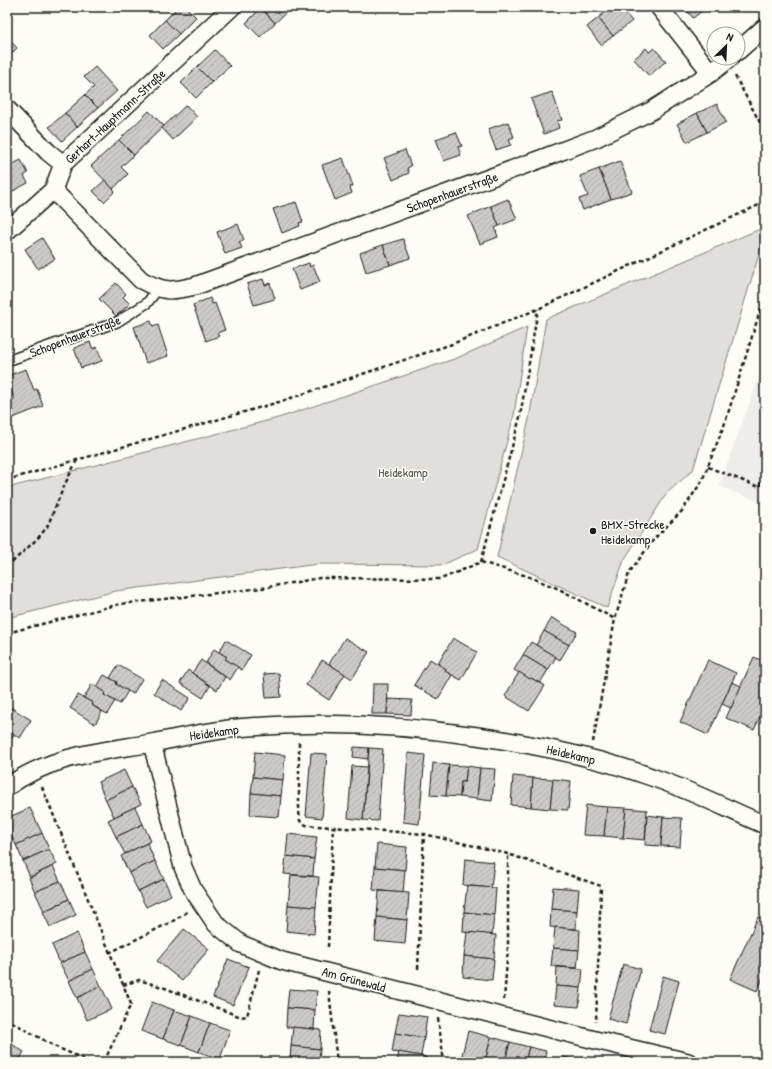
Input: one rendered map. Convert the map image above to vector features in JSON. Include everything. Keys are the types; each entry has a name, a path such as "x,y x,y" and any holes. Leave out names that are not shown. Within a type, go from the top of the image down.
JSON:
{"street":[{"name":"Gerhart-Hauptmann-Straße","path":"7,231 53,190 63,164 232,7"},
{"path":"659,7 711,73"},
{"name":"Schopenhauerstraße","path":"746,44 765,27"},
{"name":"Schopenhauerstraße","path":"53,190 141,280 158,289 176,290 194,286 589,141 651,111 720,66"},
{"path":"7,109 48,152 63,164"},
{"name":"Heidekamp","path":"7,787 35,770 60,760 105,750 152,743 189,735 248,727 323,724 407,728 520,742 590,758 660,780 765,825"},
{"name":"Am Grünewald","path":"152,743 183,867 193,890 216,924 242,944 282,961 688,1062"}],"lane":[{"name":"Schopenhauerstraße","path":"7,361 117,322 147,303 158,289"}],"path":[{"path":"736,66 765,132"},
{"path":"7,480 279,402 452,344 538,309 765,202"},
{"path":"590,758 615,619 629,573 654,539 682,511 702,481 725,423 765,295"},
{"path":"481,562 520,416 538,309"},
{"path":"7,567 38,538 47,527 77,460"},
{"path":"708,467 759,487 765,473"},
{"path":"7,633 120,604 262,588 320,578 441,579 481,562 527,576 559,590 615,619"},
{"path":"299,738 299,810 300,821 306,825 424,834 508,854 601,886 595,1029"},
{"path":"35,770 131,1004 104,1062"},
{"path":"328,947 334,826"},
{"path":"418,969 424,834"},
{"path":"504,1006 508,947 508,854"},
{"path":"110,953 173,921 202,903"},
{"path":"123,985 139,980 165,988 241,1017 247,1016 259,972"},
{"path":"329,991 337,1062"},
{"path":"7,1017 12,1022 56,1047 91,1062"},
{"path":"438,1018 444,1062"}],"shaded area":[{"path":"765,361 765,504 719,486"}],"green space":[{"path":"765,227 765,235 693,470 667,493 624,560 607,608 497,557 529,419 546,319"},
{"name":"Heidekamp","path":"527,327 514,415 478,549 442,565 318,564 116,591 7,618 7,488 278,418 457,358"}],"building":[{"path":"178,7 186,7 196,17 179,34 165,20"},
{"path":"292,7 275,23 261,8"},
{"path":"612,7 614,11 620,7 632,21 613,36 598,18"},
{"path":"684,7 707,7 693,18"},
{"path":"261,8 275,23 260,37 246,23"},
{"path":"598,18 613,36 601,45 587,27"},
{"path":"165,20 179,34 163,49 150,35"},
{"path":"7,37 17,48 7,58"},
{"path":"646,48 649,52 654,48 666,61 649,76 634,59"},
{"path":"215,50 230,66 212,82 197,67"},
{"path":"95,67 117,91 98,108 85,95 94,87 84,77"},
{"path":"197,67 212,82 196,98 181,83"},
{"path":"552,92 562,120 557,121 559,128 544,134 531,99"},
{"path":"85,95 98,108 77,127 65,113"},
{"path":"717,104 726,122 707,132 697,113"},
{"path":"186,105 197,117 173,140 162,128"},
{"path":"149,111 164,126 134,155 119,140"},
{"path":"65,113 77,127 62,141 49,127"},
{"path":"697,113 707,132 687,142 677,124"},
{"path":"508,122 514,137 509,139 511,145 496,150 488,129"},
{"path":"456,132 462,146 458,147 461,155 444,161 436,139"},
{"path":"119,140 134,155 121,167 128,174 113,189 91,166"},
{"path":"405,150 411,166 407,168 409,173 393,180 384,158"},
{"path":"343,158 353,186 350,187 352,193 335,200 322,165"},
{"path":"21,160 28,173 24,176 28,183 11,192 7,184 7,167"},
{"path":"620,161 632,192 611,199 599,169"},
{"path":"599,169 611,199 583,210 579,199 588,196 580,176"},
{"path":"105,180 115,191 104,202 93,191"},
{"path":"508,199 517,219 499,226 491,206"},
{"path":"296,202 303,222 299,223 300,226 282,233 273,209"},
{"path":"491,206 499,226 495,228 498,237 480,244 468,216"},
{"path":"238,224 244,240 239,242 242,248 225,254 217,232"},
{"path":"42,238 55,259 38,269 25,249"},
{"path":"403,239 410,258 390,265 383,245"},
{"path":"383,245 390,265 366,272 360,253"},
{"path":"309,263 310,267 313,265 320,282 300,290 292,269"},
{"path":"263,279 265,285 270,283 275,299 254,305 247,284"},
{"path":"116,283 126,294 123,297 130,304 116,316 99,299"},
{"path":"210,298 212,304 215,303 225,330 217,333 219,336 206,341 193,305"},
{"path":"151,321 153,327 158,325 168,356 146,363 134,327"},
{"path":"90,342 93,349 97,347 102,361 81,368 74,348"},
{"path":"26,369 34,390 37,389 43,406 13,418 7,401 14,399 7,376"},
{"path":"552,618 577,632 569,645 544,631"},
{"path":"544,631 569,645 560,660 536,645"},
{"path":"345,638 369,652 352,679 329,664"},
{"path":"453,638 477,652 461,680 445,671 446,669 438,664"},
{"path":"226,640 251,655 242,670 225,659 227,657 219,652"},
{"path":"531,642 556,657 548,670 523,655"},
{"path":"214,649 227,657 225,659 238,667 230,680 206,663"},
{"path":"523,655 548,670 540,683 514,670"},
{"path":"754,657 765,662 765,706 754,730 726,718"},
{"path":"430,659 446,669 445,671 452,675 438,699 414,685"},
{"path":"201,660 225,677 217,690 192,673"},
{"path":"322,660 345,674 329,700 306,685"},
{"path":"708,660 736,673 708,735 680,722"},
{"path":"118,665 142,679 133,694 116,684 117,682 110,678"},
{"path":"188,670 210,686 203,698 180,683"},
{"path":"519,672 545,686 529,711 505,696"},
{"path":"279,673 281,697 266,698 264,674"},
{"path":"104,675 117,682 116,684 128,691 120,704 104,695 105,692 97,687"},
{"path":"162,680 190,698 181,711 154,693"},
{"path":"732,682 741,686 731,708 722,704"},
{"path":"92,684 105,692 104,695 115,701 107,714 84,698"},
{"path":"373,684 388,684 387,714 372,714"},
{"path":"78,695 93,703 92,705 102,712 95,724 70,708"},
{"path":"388,699 412,700 411,715 387,714"},
{"path":"7,705 31,720 20,738 7,730"},
{"path":"7,730 14,734 7,747"},
{"path":"354,747 369,748 368,759 353,757"},
{"path":"369,748 383,749 378,821 363,820"},
{"path":"255,752 285,755 283,780 253,777"},
{"path":"311,753 327,754 322,818 306,816"},
{"path":"408,753 425,755 419,824 403,822"},
{"path":"433,763 449,765 446,796 430,795"},
{"path":"449,765 467,766 465,782 461,782 460,797 446,796"},
{"path":"352,766 367,767 363,820 348,818"},
{"path":"467,766 480,768 477,799 460,797 461,782 465,782"},
{"path":"480,768 495,769 492,801 477,799"},
{"path":"124,770 132,787 106,800 98,782"},
{"path":"513,776 533,778 531,807 511,805"},
{"path":"253,777 283,780 281,796 251,793"},
{"path":"533,778 553,779 550,809 531,807"},
{"path":"553,779 571,781 568,810 550,809"},
{"path":"132,787 141,804 114,817 106,800"},
{"path":"251,793 281,796 279,817 250,815"},
{"path":"586,805 607,807 604,836 583,835"},
{"path":"135,807 143,824 116,837 108,820"},
{"path":"607,807 626,808 623,838 604,836"},
{"path":"30,808 42,833 16,845 7,827 7,818"},
{"path":"626,808 647,810 645,840 623,838"},
{"path":"647,815 663,817 661,846 645,845"},
{"path":"663,817 682,818 680,847 661,846"},
{"path":"143,824 151,841 125,854 116,837"},
{"path":"42,833 49,849 23,861 16,845"},
{"path":"288,834 317,837 314,859 286,856"},
{"path":"147,843 155,861 129,873 121,856"},
{"path":"377,844 407,847 405,870 375,867"},
{"path":"49,849 57,864 30,877 23,861"},
{"path":"286,856 314,859 313,876 284,874"},
{"path":"465,859 494,862 491,888 463,885"},
{"path":"155,861 164,879 138,891 129,873"},
{"path":"53,866 60,881 35,892 29,878"},
{"path":"375,867 405,870 403,893 373,890"},
{"path":"291,875 319,877 316,907 288,905"},
{"path":"164,879 171,895 146,907 138,891"},
{"path":"60,881 69,899 44,911 35,892"},
{"path":"467,886 496,888 494,915 464,912"},
{"path":"553,887 579,889 577,911 551,909"},
{"path":"379,891 409,893 407,920 377,917"},
{"path":"69,899 76,915 50,927 43,912"},
{"path":"288,905 316,907 314,934 286,931"},
{"path":"551,909 577,911 576,929 550,927"},
{"path":"464,912 494,915 492,935 463,932"},
{"path":"377,917 407,920 405,944 375,941"},
{"path":"758,917 765,920 765,974 757,991 730,979"},
{"path":"555,927 580,930 579,950 553,948"},
{"path":"184,929 209,949 182,981 157,961"},
{"path":"467,932 496,935 494,959 464,956"},
{"path":"77,933 85,952 60,963 52,945"},
{"path":"553,948 579,950 577,968 551,966"},
{"path":"85,952 93,969 69,981 60,963"},
{"path":"464,956 494,959 492,980 463,977"},
{"path":"228,959 249,967 233,1005 213,997"},
{"path":"623,964 641,969 626,1024 608,1019"},
{"path":"557,967 583,969 581,988 556,986"},
{"path":"93,969 101,986 77,998 69,981"},
{"path":"663,976 679,981 665,1034 649,1030"},
{"path":"101,986 112,1009 87,1020 77,998"},
{"path":"556,986 581,988 579,1007 554,1005"},
{"path":"289,989 317,991 315,1010 287,1008"},
{"path":"152,1002 174,1010 163,1039 141,1031"},
{"path":"287,1008 315,1010 314,1029 286,1027"},
{"path":"174,1010 192,1016 181,1045 163,1039"},
{"path":"399,1013 427,1017 424,1038 395,1033"},
{"path":"192,1016 210,1023 199,1052 181,1045"},
{"path":"210,1023 230,1030 220,1059 199,1052"},
{"path":"293,1027 321,1030 320,1049 291,1046"},
{"path":"468,1031 491,1037 485,1062 473,1062 461,1059"},
{"path":"395,1033 424,1038 421,1056 392,1052"},
{"path":"491,1037 510,1042 505,1062 485,1062"},
{"path":"7,1041 24,1052 18,1062 7,1062"},
{"path":"510,1042 529,1047 525,1062 505,1062"},
{"path":"291,1046 320,1049 319,1062 290,1062"},
{"path":"529,1047 546,1051 544,1062 525,1062"},
{"path":"399,1052 426,1057 426,1062 397,1062"},
{"path":"564,1057 583,1062 563,1062"}],"place":[{"name":"BMX-Strecke Heidekamp","path":"593,531"}]}
